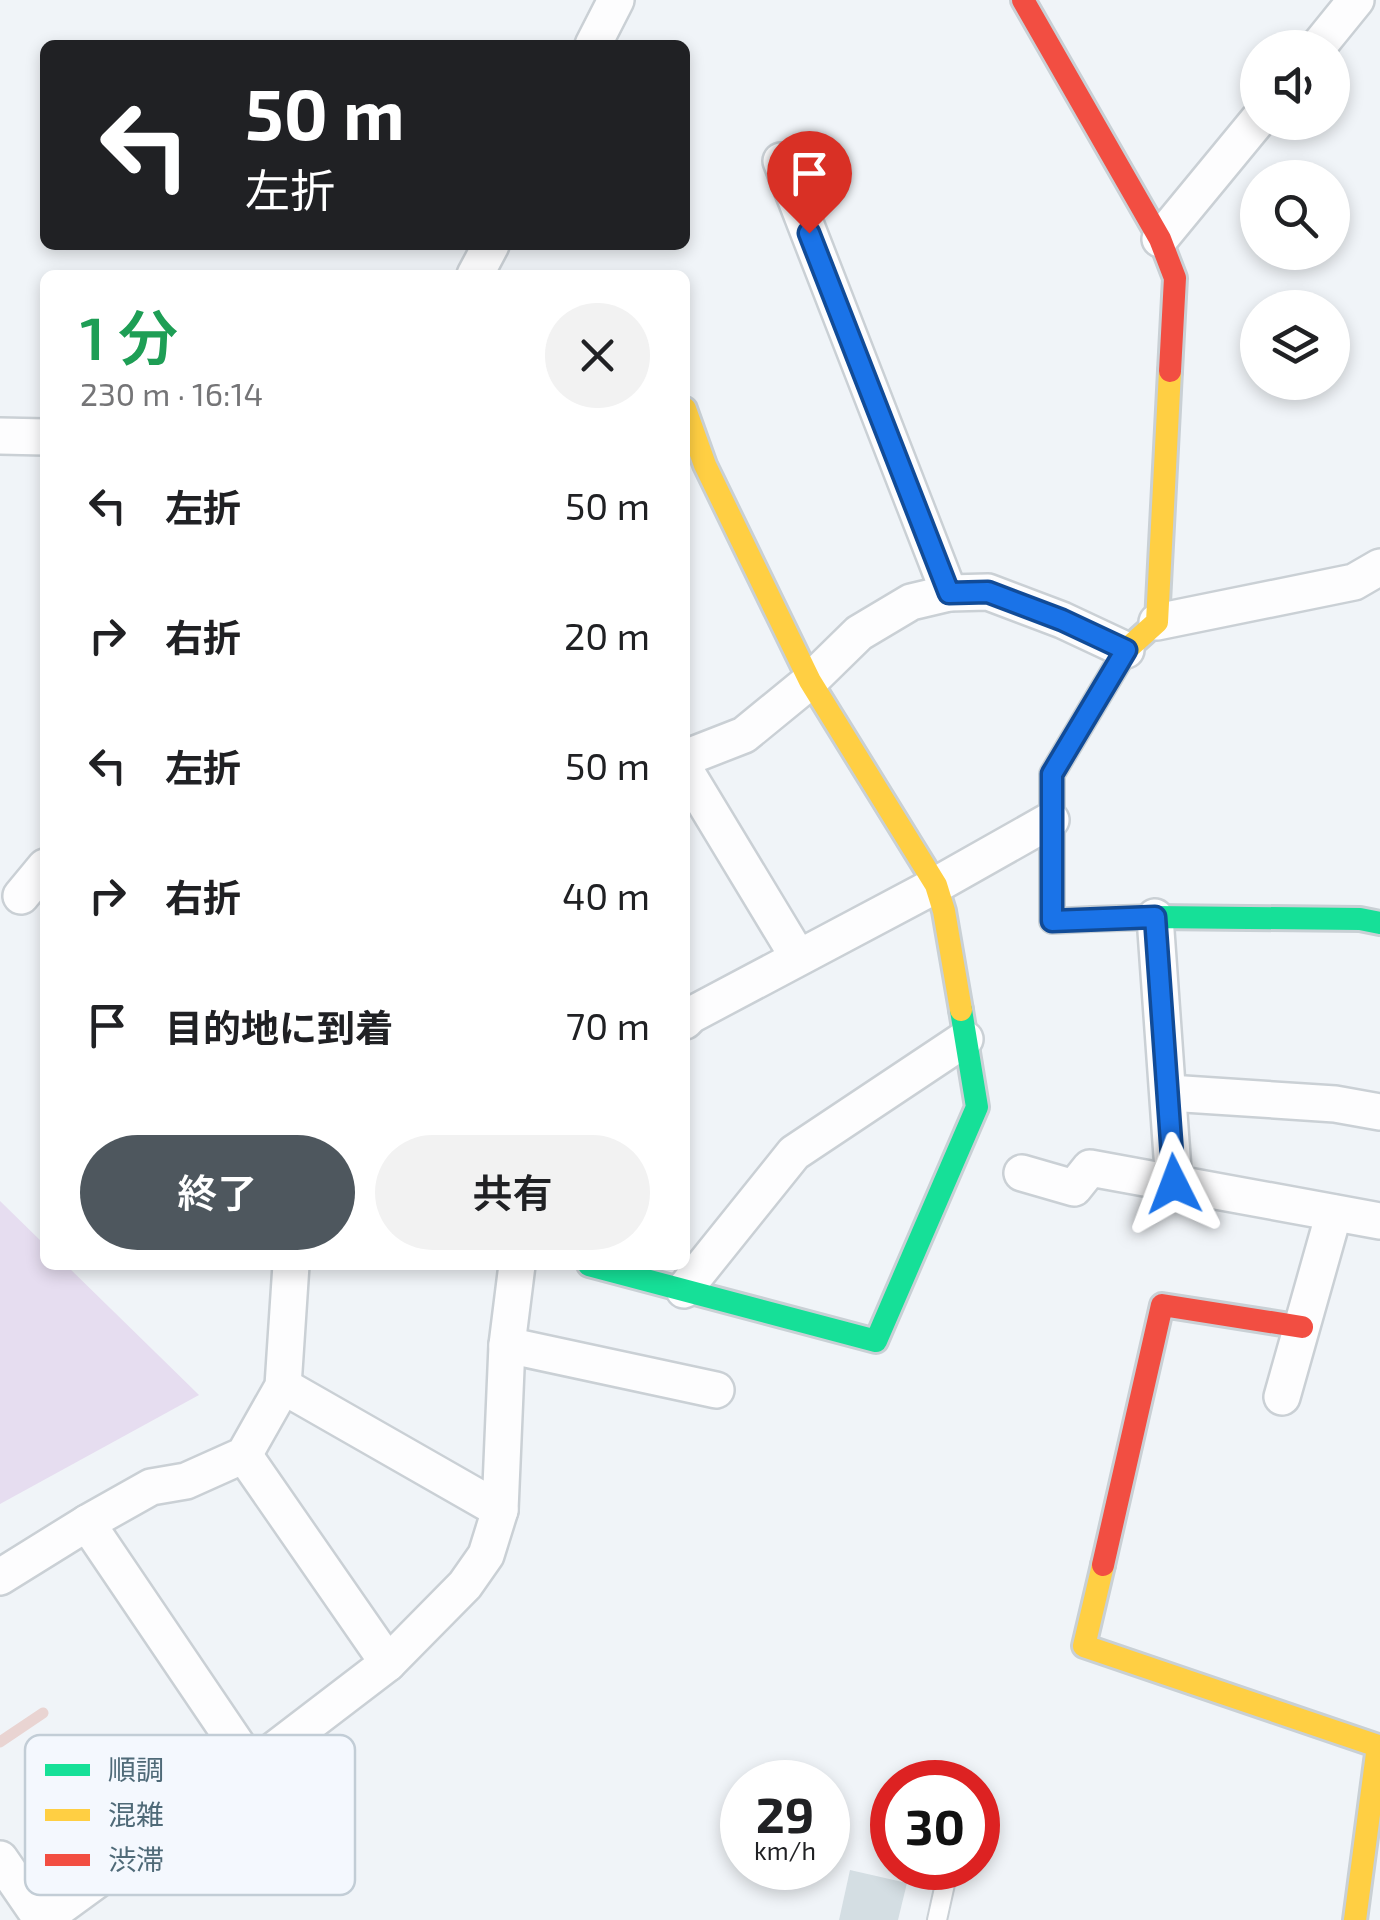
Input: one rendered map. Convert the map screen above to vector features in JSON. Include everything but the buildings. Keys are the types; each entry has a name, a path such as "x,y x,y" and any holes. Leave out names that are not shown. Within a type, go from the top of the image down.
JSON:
{"street":[{"path":"596,40 616,0"},
{"path":"1023,0 1160,239 1176,278 1156,622"},
{"path":"1332,30 1356,0"},
{"path":"1160,239 1242,140"},
{"path":"781,161 949,593"},
{"path":"0,436 40,437"},
{"path":"608,1270 876,1342 976,1106 944,910 936,886 810,682 695,468 690,438"},
{"path":"1380,567 1354,582 1156,622 1126,650 1052,774 1051,820 1052,921 1155,917 1360,919 1380,923"},
{"path":"690,756 744,735 810,682 859,632 911,602 949,593 988,592 1126,650"},
{"path":"690,778 798,957"},
{"path":"690,1015 936,886 1051,820"},
{"path":"21,896 40,873"},
{"path":"1155,917 1174,1184"},
{"path":"684,1290 794,1154 965,1038"},
{"path":"1169,1093 1335,1104 1380,1112"},
{"path":"1022,1172 1074,1188 1090,1168 1380,1221"},
{"path":"1282,1397 1334,1213"},
{"path":"0,1577 151,1487 186,1480 244,1454 283,1386 291,1270"},
{"path":"295,1735 388,1663 465,1585 486,1555 500,1510 507,1345 516,1270"},
{"path":"1302,1327 1162,1305 1084,1646 1378,1746 1356,1920"},
{"path":"507,1345 716,1390"},
{"path":"283,1386 500,1510"},
{"path":"244,1454 388,1663"},
{"path":"87,1523 230,1735"},
{"path":"0,1859 42,1920 77,1895"}],"lane":[{"path":"937,1920 944,1890"}],"shaded area":[{"path":"0,1201 40,1240 40,1270 71,1270 199,1395 0,1504"}],"waterway":[{"path":"0,1742 43,1713"}],"traffic: fast":[{"path":"1093,919 1360,919 1380,923"},
{"path":"608,1270 876,1341 977,1107 961,1010"}],"traffic: slow":[{"path":"1093,919 1052,921 1052,774 1126,650 1157,622 1170,371"},
{"path":"690,423 705,465 810,681 936,885 961,1010"},
{"path":"1103,1565 1084,1646 1378,1746 1355,1920"}],"traffic: jam":[{"path":"1023,0 1160,239 1175,278 1170,371"},
{"path":"1103,1565 1162,1305 1302,1327"}],"route":[{"path":"809,233 949,593 988,592 1126,650 1052,774 1052,921 1155,917 1174,1184"}]}
